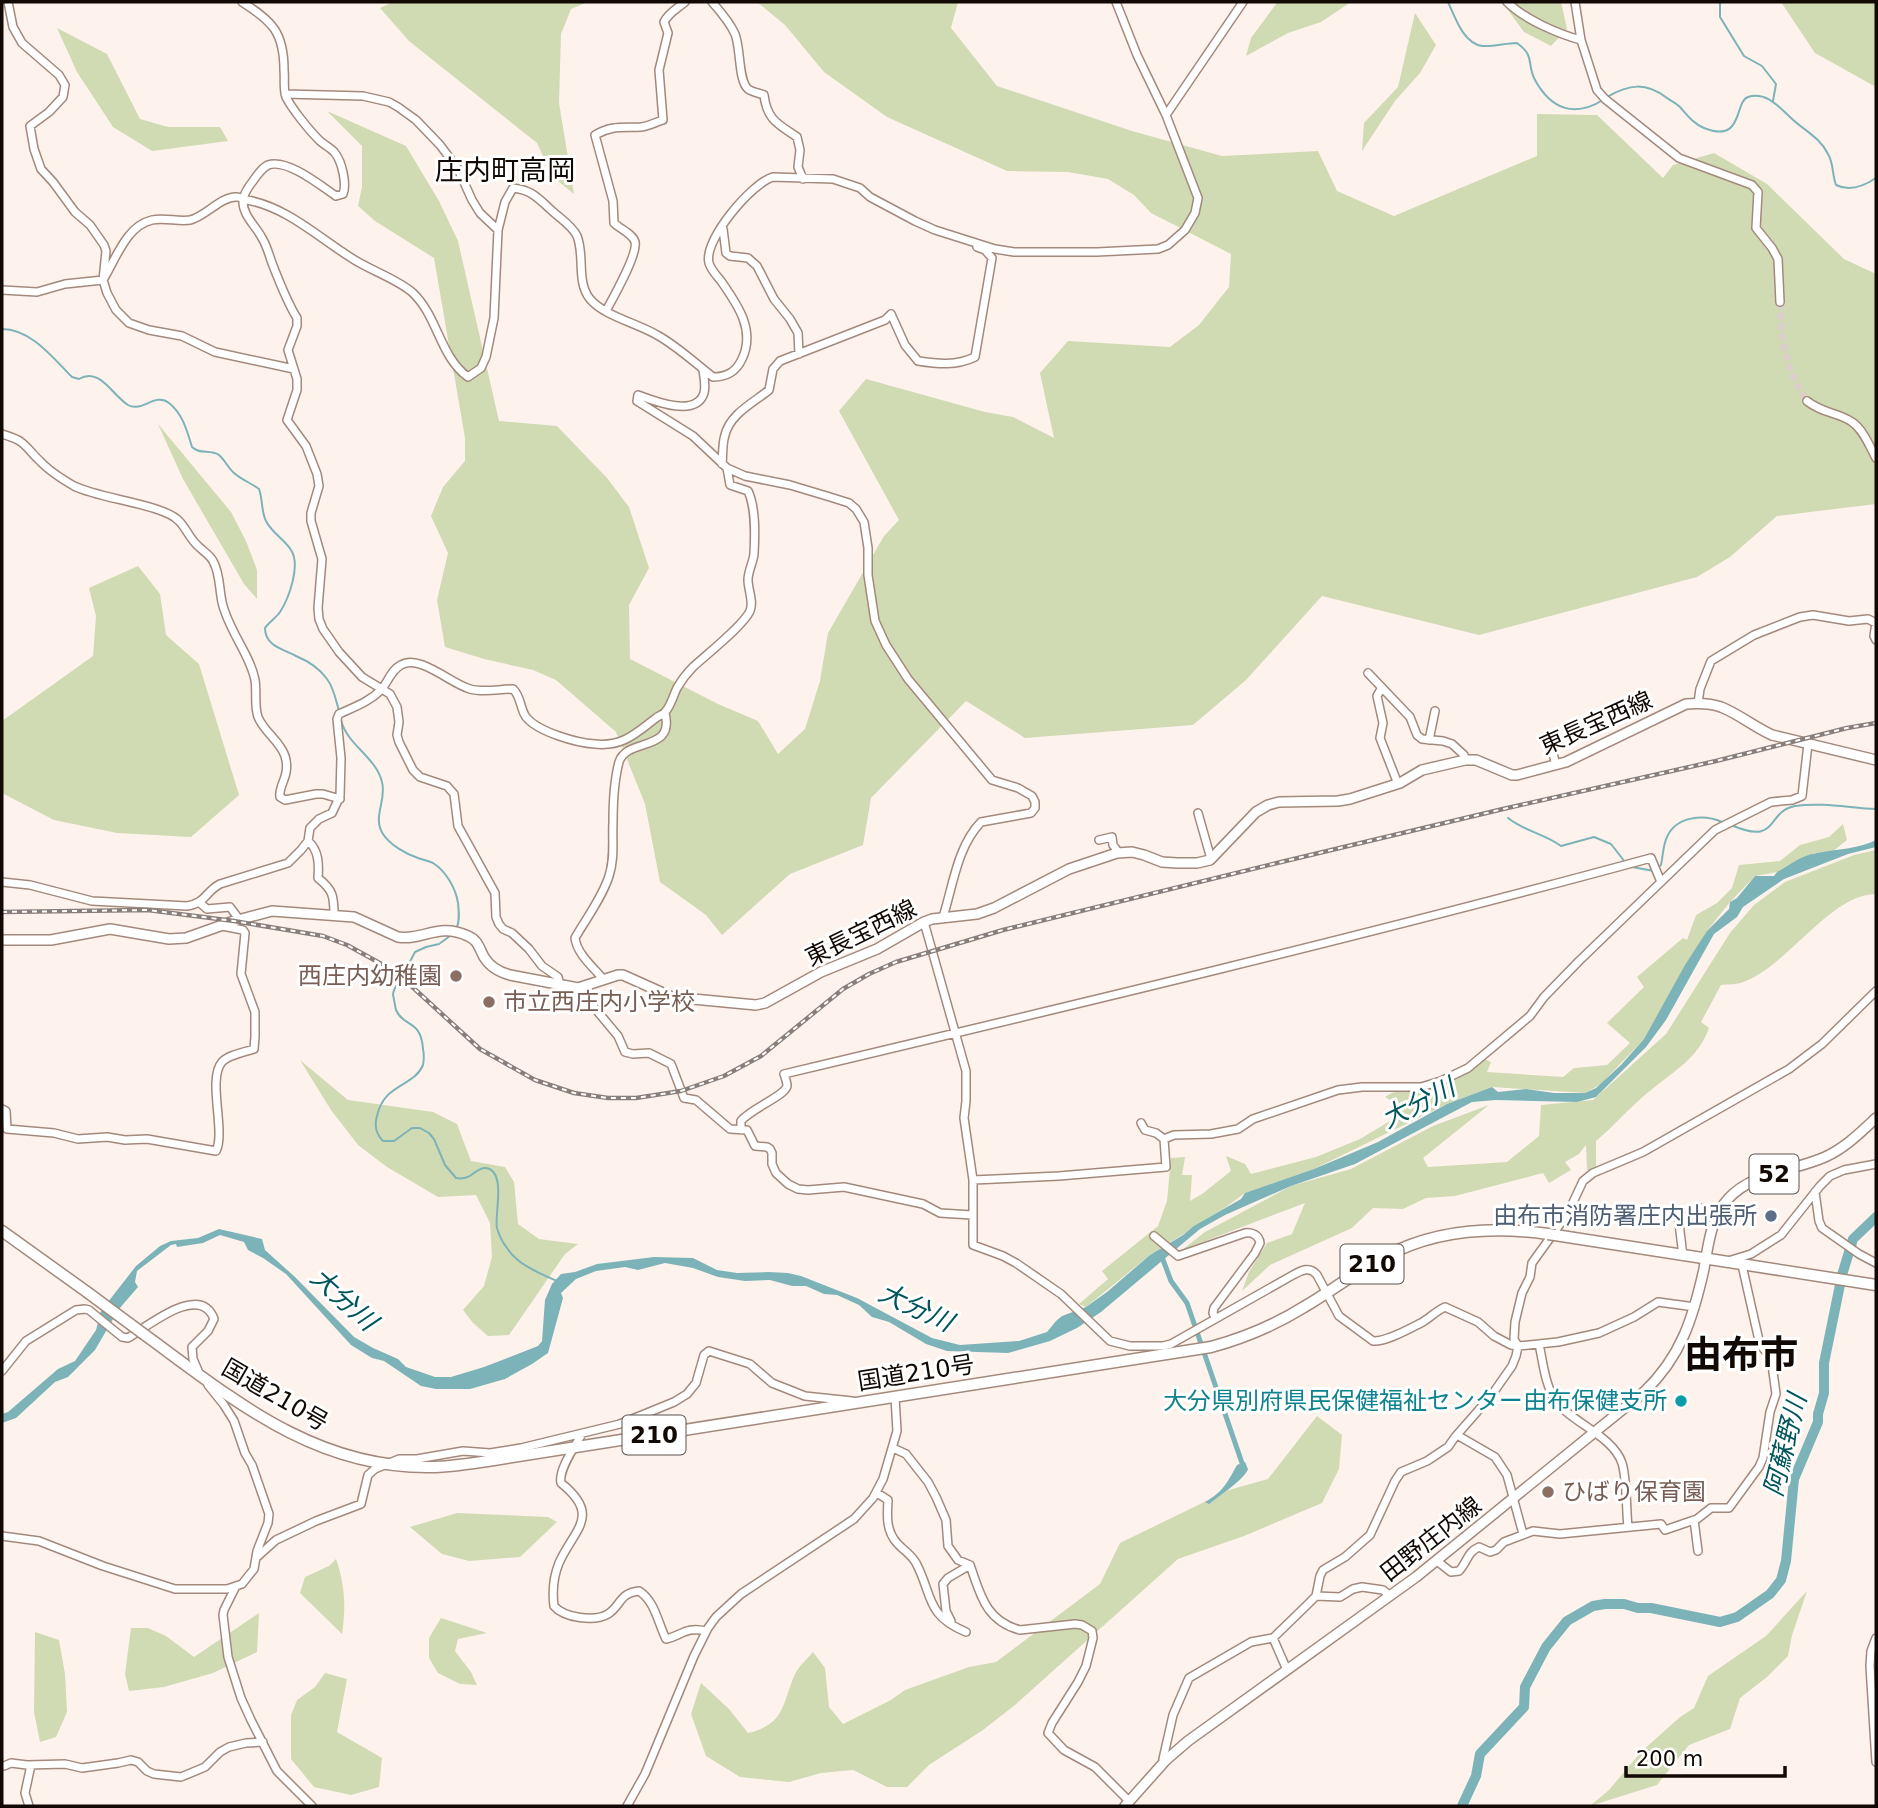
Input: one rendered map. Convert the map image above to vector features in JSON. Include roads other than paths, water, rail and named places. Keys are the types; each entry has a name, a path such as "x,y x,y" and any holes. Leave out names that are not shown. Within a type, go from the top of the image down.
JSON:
{"highway":[{"name":"国道210号","path":"2,1231 200,1375 289,1433 343,1454 386,1464 412,1466 443,1466 573,1448 1211,1347 1274,1324 1387,1255 1434,1237 1458,1232 1484,1229 1520,1230 1876,1285"}],"main road":[{"name":"東長宝西線","path":"2,940 51,940 110,929 177,939 272,911 334,915 362,919 398,937 406,938 438,930 472,937 478,943 485,960 499,972 578,988 624,975 672,997 756,1005 765,1003 821,972 877,949 924,922 943,917 977,914 994,908 1069,869 1119,853 1132,852 1162,862 1197,863 1212,859 1256,812 1268,805 1279,802 1338,801 1398,784 1422,770 1465,760 1476,760 1512,775 1556,765 1686,704 1723,708 1766,732 1876,760"},
{"name":"52","path":"1706,1260 1717,1217 1724,1203 1737,1191 1753,1181 1828,1156 1876,1118"},
{"name":"田野庄内線","path":"1127,1803 1166,1760 1188,1741 1437,1561 1644,1392 1667,1367 1681,1344 1695,1307 1706,1260"}],"street":[{"path":"8,2 13,27 22,43 59,75 65,85 63,97 30,126 34,149 41,169 104,245 106,251 103,280 116,310 129,323 182,336 215,352 294,369"},
{"path":"242,2 269,20 281,44 285,94 318,139 337,156 345,184 343,194 336,196 307,176 276,164 267,165 243,199 244,210 262,237 297,318 297,326 288,350 297,379 297,390 287,419 306,446 319,486 310,513 322,559 319,619 339,652 362,677 390,694 397,707 399,742 413,770 420,777 447,786 454,794 458,826 495,893 499,924 529,949 542,966 558,977 560,985"},
{"path":"606,311 629,266 635,243 632,237 614,223 613,201 595,135 605,129 641,127 663,120 659,71 668,33 664,22 668,13 685,2"},
{"path":"712,2 734,33 745,86 764,95 769,113 775,122 797,137 800,150 798,167 803,178"},
{"path":"103,280 121,248 137,228 152,220 188,221 236,196 261,202 413,293 424,308 453,363 468,377 481,368 490,341 494,318 498,230 505,202 513,188 525,189 575,232 586,291 594,303 656,334 713,377 726,376 737,368 747,347 747,330 745,319 708,262 709,253 729,216 749,192 764,180 773,177 833,179 860,188 870,197 934,230 995,249 1014,252 1158,249 1168,245 1185,230 1195,212 1198,198 1166,115 1137,55 1116,2"},
{"path":"1166,115 1243,2"},
{"path":"1507,2 1538,23 1581,40"},
{"path":"1575,2 1581,40 1597,90 1605,99 1679,158 1752,185 1758,192 1756,228 1778,259 1780,302"},
{"path":"285,94 363,96 380,99 398,107 416,120 440,145 458,169 480,213 498,230"},
{"path":"723,226 726,253 748,258 758,266 774,299 798,333 799,354"},
{"path":"2,882 30,885 92,901 187,906 200,903 207,892 220,884 288,863 308,841 310,828 319,819 332,813 340,799 338,716 361,705 381,690 397,666 406,663 433,670 470,689 513,689 525,716 536,725 577,741 612,744 642,731 665,713 685,677 740,623 751,608 748,576 754,555 754,523 748,491 730,485 725,466 724,436 729,424 738,413 769,390 773,369 780,361 886,320 891,314 905,345 918,361 960,363 975,357 992,258 985,250 974,246 968,240"},
{"path":"2,290 37,292 65,284 103,280"},
{"path":"703,370 704,395 697,402 687,406 675,406 638,395 637,401 693,436 725,466 745,476 790,485 849,503 856,509 864,522 875,621 886,645 908,679 992,780 1018,788 1032,796 1035,802 1031,813 981,822 976,828 957,866 943,917"},
{"path":"1807,401 1816,409 1849,419 1856,424 1876,458"},
{"path":"2,434 23,443 41,463 76,487 102,497 147,507 179,521 188,536 212,558 218,571 222,604 255,681 258,716 285,755 287,768 279,791 280,797 285,800 323,794 340,799"},
{"path":"1698,704 1702,681 1715,657 1754,635 1800,617 1813,615 1849,621 1873,621 1876,623 1876,640"},
{"path":"1367,673 1410,717 1422,739 1452,744 1464,755 1465,760"},
{"path":"1381,689 1377,696 1383,723 1380,738 1398,784"},
{"path":"1429,740 1435,711"},
{"path":"603,979 583,955 575,943 575,938 609,876 613,852 615,786 620,759 626,752 656,740 663,734 667,722 665,713"},
{"path":"1548,735 1556,765"},
{"path":"1164,1139 1174,1135 1211,1134 1238,1129 1253,1119 1338,1090 1362,1087 1421,1087 1468,1068 1530,1016 1544,997 1715,830 1771,802 1802,796 1808,744"},
{"path":"1198,813 1212,859"},
{"path":"1099,840 1112,837 1112,845 1119,853"},
{"path":"308,841 312,843 318,857 318,878 330,888 334,900 334,915"},
{"path":"741,1130 741,1121 748,1113 783,1093 787,1084 784,1074 1136,991 1470,907 1651,858 1661,882"},
{"path":"200,903 207,909 230,907 239,919"},
{"path":"924,922 966,1071 964,1118 973,1180 972,1239 975,1247 1010,1260 1059,1292 1110,1341 1134,1346 1165,1346 1175,1343 1215,1318 1309,1269 1315,1272 1339,1316 1373,1341 1385,1339 1423,1322 1439,1309 1446,1307 1478,1322 1494,1336 1518,1346 1558,1342 1599,1332 1634,1317 1658,1302 1695,1307"},
{"path":"2,1109 6,1111 6,1129 54,1133 78,1139 147,1139 216,1151 219,1138 216,1101 220,1065 225,1059 254,1049 256,1037 255,1012 241,974 245,933 243,930 218,926"},
{"path":"578,988 618,1036 625,1052 649,1054 671,1064 684,1098 695,1100 730,1129 747,1130 755,1146 770,1149 776,1173 788,1184 808,1190 844,1187 923,1204 936,1212 972,1215"},
{"path":"1166,1760 1163,1759 1173,1714 1189,1678 1251,1642 1272,1638 1316,1596 1323,1570 1345,1557 1370,1535 1401,1472 1439,1455 1491,1396 1511,1366 1518,1346 1514,1339 1515,1322 1522,1293 1530,1278 1532,1263 1568,1213 1586,1178 1643,1152 1789,1069 1822,1045 1876,991"},
{"path":"973,1180 1166,1167 1164,1139 1145,1130 1141,1123"},
{"path":"1724,1262 1751,1254 1781,1235 1824,1182 1839,1171 1876,1164"},
{"path":"1815,1192 1820,1225 1876,1263"},
{"path":"1683,1256 1679,1223 1700,1208"},
{"path":"1154,1236 1178,1256 1245,1233 1254,1234 1260,1240 1255,1253 1216,1305 1213,1313 1215,1318"},
{"path":"1437,1561 1451,1572 1458,1572 1474,1549 1479,1547 1490,1552 1523,1534 1541,1531 1560,1534 1661,1524 1665,1530 1694,1520 1712,1508 1729,1508 1763,1458 1770,1412 1776,1394 1771,1357 1760,1345 1742,1265"},
{"path":"2,1371 30,1338 76,1310 85,1309 93,1313 122,1337 130,1336 178,1308 201,1305 214,1319 208,1331 192,1347 193,1359 200,1375 234,1421 267,1507 269,1521 258,1547 251,1575 235,1588 193,1590 166,1587 39,1541 2,1536"},
{"path":"1539,1344 1554,1399 1616,1452 1622,1463 1628,1527"},
{"path":"256,1558 276,1540 361,1504 368,1475 386,1464 463,1451 495,1452 582,1434 620,1424 674,1402 687,1394 696,1383 704,1355 709,1351 750,1364 775,1384 805,1396 846,1399 853,1404"},
{"path":"627,1806 645,1774 688,1669 706,1631 716,1617 735,1599 854,1519 877,1493 898,1425 895,1397"},
{"path":"582,1434 560,1476 563,1485 572,1492 583,1513 582,1523 554,1576 554,1606 563,1614 600,1617 608,1614 624,1596 639,1591 651,1603 666,1639 685,1630 706,1631"},
{"path":"1457,1435 1495,1457 1507,1475 1523,1534"},
{"path":"893,1448 906,1454 928,1482 946,1520 948,1546 958,1560 970,1565"},
{"path":"877,1493 888,1500 889,1529 895,1541 917,1564 933,1606 947,1622 966,1632 948,1617 943,1584 970,1565"},
{"path":"1694,1520 1698,1551"},
{"path":"970,1565 986,1606 1012,1628 1020,1630 1075,1624 1092,1631 1093,1638 1086,1666 1048,1733 1064,1750 1095,1767 1127,1803"},
{"path":"1316,1596 1340,1597 1362,1587 1383,1590 1390,1596"},
{"path":"235,1588 224,1610 227,1648 241,1698 277,1771 312,1806"},
{"path":"1272,1638 1287,1670"},
{"path":"1876,1638 1871,1651 1870,1666 1876,1762"},
{"path":"4,1766 10,1763 65,1764 82,1768 131,1760 154,1774 181,1777 205,1767 229,1747 263,1742"},
{"path":"29,1806 25,1793 30,1765"}],"water":[{"path":"1876,840 1876,847 1848,854 1784,879 1743,907 1737,917 1714,934 1666,1020 1646,1047 1596,1097 1577,1102 1472,1102 1355,1164 1291,1186 1200,1229 1101,1312 1050,1341 1008,1353 947,1351 926,1344 889,1322 872,1317 859,1305 837,1295 770,1280 745,1281 718,1277 693,1268 665,1263 638,1270 625,1267 596,1271 576,1279 561,1293 563,1298 548,1353 505,1379 470,1389 436,1389 421,1386 384,1361 372,1358 351,1345 286,1274 248,1250 244,1242 220,1235 203,1243 177,1247 176,1244 171,1245 137,1271 135,1282 138,1287 119,1309 95,1350 68,1377 55,1382 16,1418 2,1423 2,1414 8,1412 58,1369 75,1361 96,1330 101,1311 136,1266 160,1246 171,1241 198,1238 219,1229 262,1239 265,1250 354,1337 398,1359 406,1367 435,1377 451,1377 538,1346 542,1341 545,1300 552,1284 561,1274 597,1264 654,1257 693,1258 717,1270 737,1273 769,1272 801,1276 857,1298 932,1338 960,1345 1019,1341 1047,1332 1062,1316 1086,1307 1150,1255 1241,1199 1245,1193 1314,1169 1378,1142 1447,1104 1492,1087 1498,1092 1526,1089 1554,1093 1585,1093 1596,1088 1644,1039 1707,931 1729,909 1730,902 1737,898 1755,876 1774,876 1806,856 1855,847"},
{"path":"1245,1462 1248,1469 1242,1478 1209,1504 1205,1502 1224,1486 1237,1465"}],"waterway":[{"path":"1448,2 1465,35 1475,44 1486,46 1517,43 1523,48 1529,56 1535,80 1556,104 1564,108 1582,109 1603,100"},
{"path":"1720,2 1720,17 1744,56 1762,66 1776,84 1773,101"},
{"path":"1607,97 1630,87 1645,87 1677,104 1704,128 1726,131 1732,127 1744,100 1761,96 1777,105 1821,143 1830,158 1836,185 1857,187 1876,178"},
{"path":"2,329 13,330 32,339 72,377 100,379 128,405 138,407 159,400 169,403 181,418 192,447 198,451 219,455 234,473 259,489 266,521 291,550 295,564 287,599 280,612 265,628 266,634 271,643 305,660 321,672 331,686 339,711"},
{"path":"341,720 349,737 379,773 383,789 379,821 383,834 399,849 433,863 446,875 453,886 458,903 459,920 456,929"},
{"path":"1731,825 1757,832 1765,830 1779,814 1795,806 1826,805 1876,809"},
{"path":"1508,818 1561,846 1594,837 1611,844 1625,862"},
{"path":"1658,867 1661,865 1667,837 1677,825 1699,818 1722,822"},
{"path":"1632,867 1654,871"},
{"path":"404,973 415,952 439,944 450,936"},
{"path":"400,979 393,992 396,1009 399,1016 416,1028 422,1039 423,1065 413,1078 392,1091 381,1105 376,1123 379,1136 383,1141 394,1141 412,1128 420,1128 434,1139 445,1165 456,1178 466,1178 482,1168 492,1171 498,1185 497,1228 504,1244 523,1264 557,1281"},
{"name":"阿蘇野川","path":"1462,1806 1476,1776 1480,1754 1524,1707 1525,1687 1546,1647 1567,1621 1593,1606 1624,1604 1720,1622 1737,1617 1770,1594 1781,1580 1786,1561 1794,1479 1818,1422 1824,1393 1824,1363 1842,1275 1853,1239 1876,1217"},
{"path":"1162,1257 1171,1281 1187,1303 1242,1463"}],"tunnel":[{"path":"1780,302 1789,365 1807,401"}],"railway":[{"path":"2,912 148,910 323,936 347,945 396,972 480,1049 535,1080 574,1093 608,1098 636,1098 681,1091 724,1076 761,1056 843,989 896,962 1003,930 1277,863 1876,723"}],"place":[{"name":"西庄内幼稚園","path":"456,976"},
{"name":"市立西庄内小学校","path":"489,1002"},
{"name":"由布市消防署庄内出張所","path":"1771,1216"},
{"name":"大分県別府県民保健福祉センター由布保健支所","path":"1681,1401"},
{"name":"ひばり保育園","path":"1548,1492"}],"district":[{"name":"庄内町高岡","path":"505,170"},
{"name":"由布市","path":"1741,1355"}],"water label":[{"name":"大分川","path":"1418,1103"},
{"name":"大分川","path":"344,1299"},
{"name":"大分川","path":"916,1307"}]}
